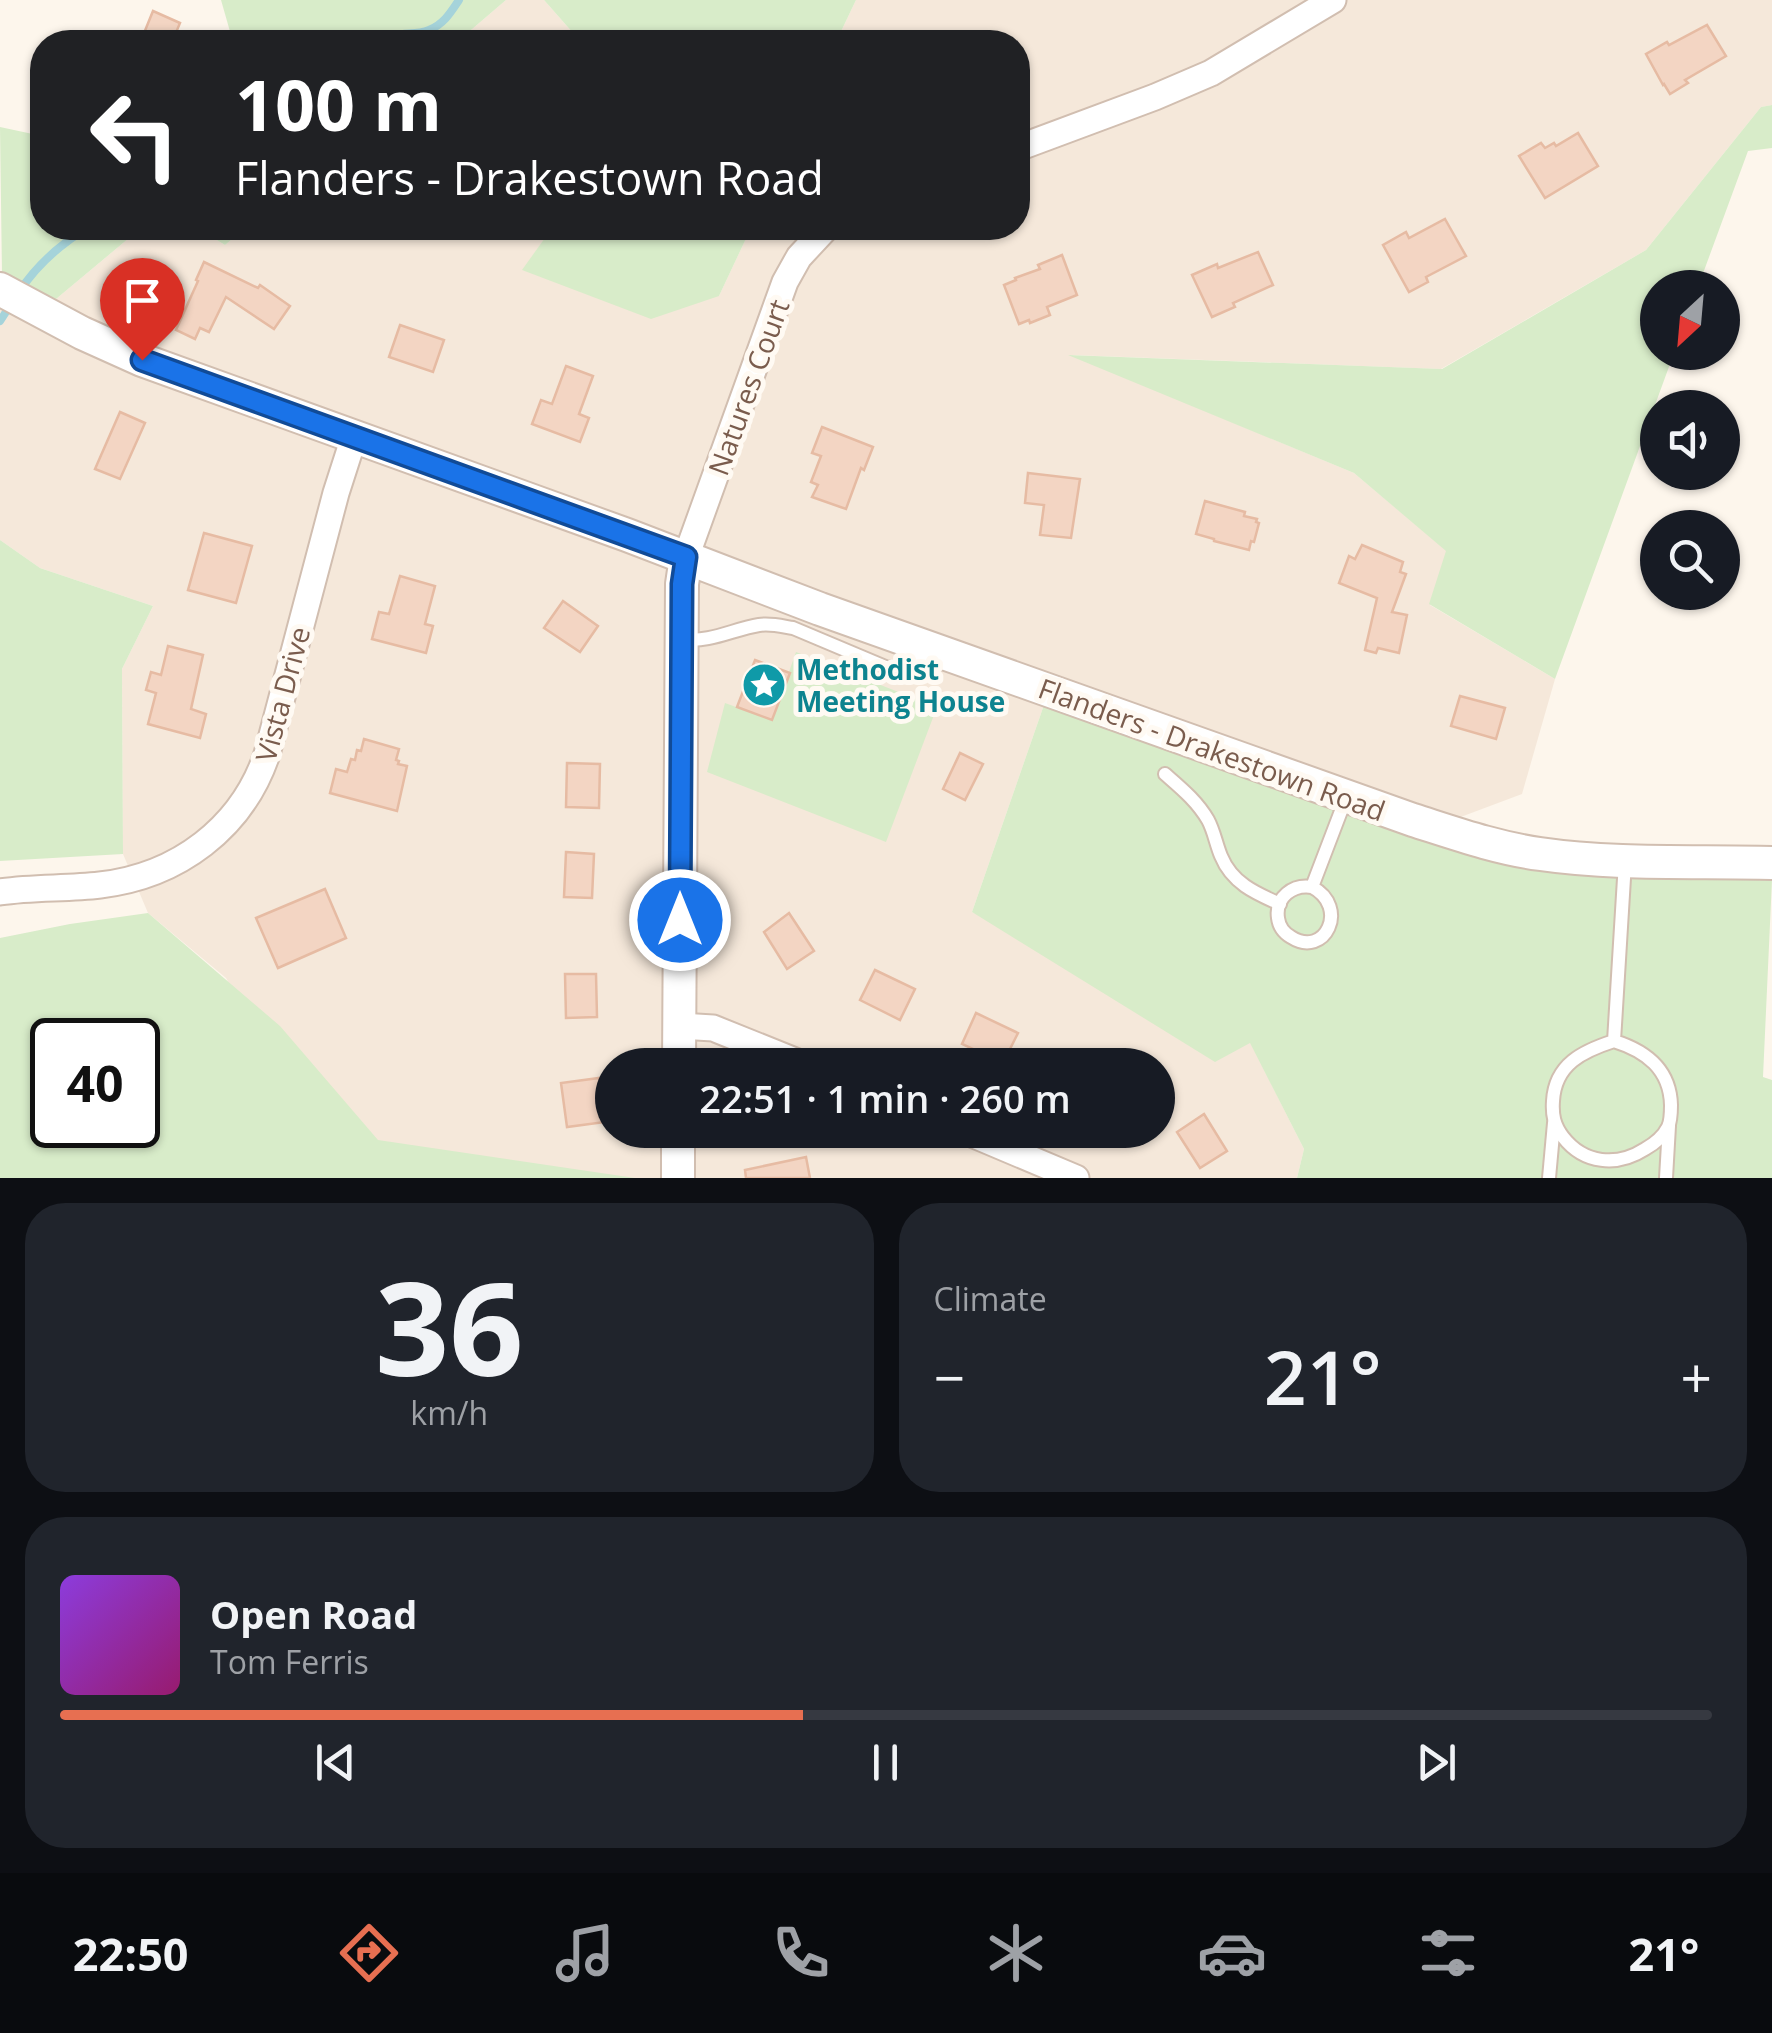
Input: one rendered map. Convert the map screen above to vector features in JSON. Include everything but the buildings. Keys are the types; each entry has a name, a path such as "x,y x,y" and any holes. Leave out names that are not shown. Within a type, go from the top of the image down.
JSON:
{"street":[{"path":"1030,144 1155,98 1210,72 1333,0"},
{"name":"Natures Court","path":"686,557 785,282 799,257 815,240"},
{"name":"Flanders - Drakestown Road","path":"0,289 142,360 1346,798 1479,841 1540,854 1772,863"},
{"name":"Vista Drive","path":"0,892 102,885 152,873 194,852 232,818 251,792 267,754 354,438"},
{"path":"680,1048 682,584 686,557"},
{"path":"680,1026 713,1028 763,1048"},
{"path":"678,1148 678,1178"},
{"path":"1005,1148 1076,1178"}],"lane":[{"path":"682,638 696,641 762,624 778,625 888,668 903,666 914,657 919,644"},
{"path":"1165,774 1199,806 1233,877 1280,904"},
{"path":"1312,887 1346,798"},
{"path":"1614,1041 1625,860"},
{"path":"1312,887 1325,896 1332,912 1328,930 1320,938 1304,942 1284,931 1278,921 1280,904 1290,890 1312,887"},
{"path":"1548,1178 1555,1084 1563,1068 1576,1056 1614,1041 1631,1046 1659,1066 1667,1079 1670,1094 1666,1178"},
{"path":"1554,1123 1575,1149 1606,1162 1638,1153 1660,1138 1669,1126"}],"shaded area":[{"path":"506,0 544,0 570,30 471,30"},
{"path":"856,0 1772,0 1772,105 1761,107 1646,250 1441,369 1071,355 1354,473 1447,551 1430,605 1555,679 1522,794 1458,818 1045,702 972,912 1250,1042 1304,1149 1297,1178 337,1178 226,978 148,913 123,854 122,669 153,606 40,568 0,540 0,302 4,290 56,299 127,240 217,240 225,245 231,240 544,240 523,270 719,296 745,240 1030,240 1030,30 842,30"}],"green space":[{"path":"221,0 506,0 471,30 230,30"},
{"path":"544,0 856,0 842,30 570,30"},
{"path":"1772,105 1772,148 1748,151 1704,270 1640,270 1640,370 1668,370 1660,390 1640,390 1640,446 1555,679 1429,604 1446,551 1354,473 1068,355 1442,369 1646,250 1761,107"},
{"path":"0,127 30,133 30,240 127,240 56,299 2,275"},
{"path":"543,240 745,240 719,296 651,319 522,270"},
{"path":"0,540 40,568 153,606 122,669 123,854 0,861"},
{"path":"796,652 937,707 886,842 707,772 725,703 772,720"},
{"path":"1045,702 1445,848 1577,874 1772,880 1763,1077 1772,1080 1772,1178 1297,1178 1304,1149 1250,1043 1215,1062 972,912"},
{"path":"148,913 280,1026 378,1140 635,1178 0,1178 0,938"}],"waterway":[{"path":"427,30 447,17 459,0"},
{"path":"19,292 33,273 69,240"},
{"path":"0,321 11,304"}],"place":[{"name":"Methodist Meeting House","path":"764,685"}],"route":[{"path":"142,360 686,557 682,584 680,920"}]}
